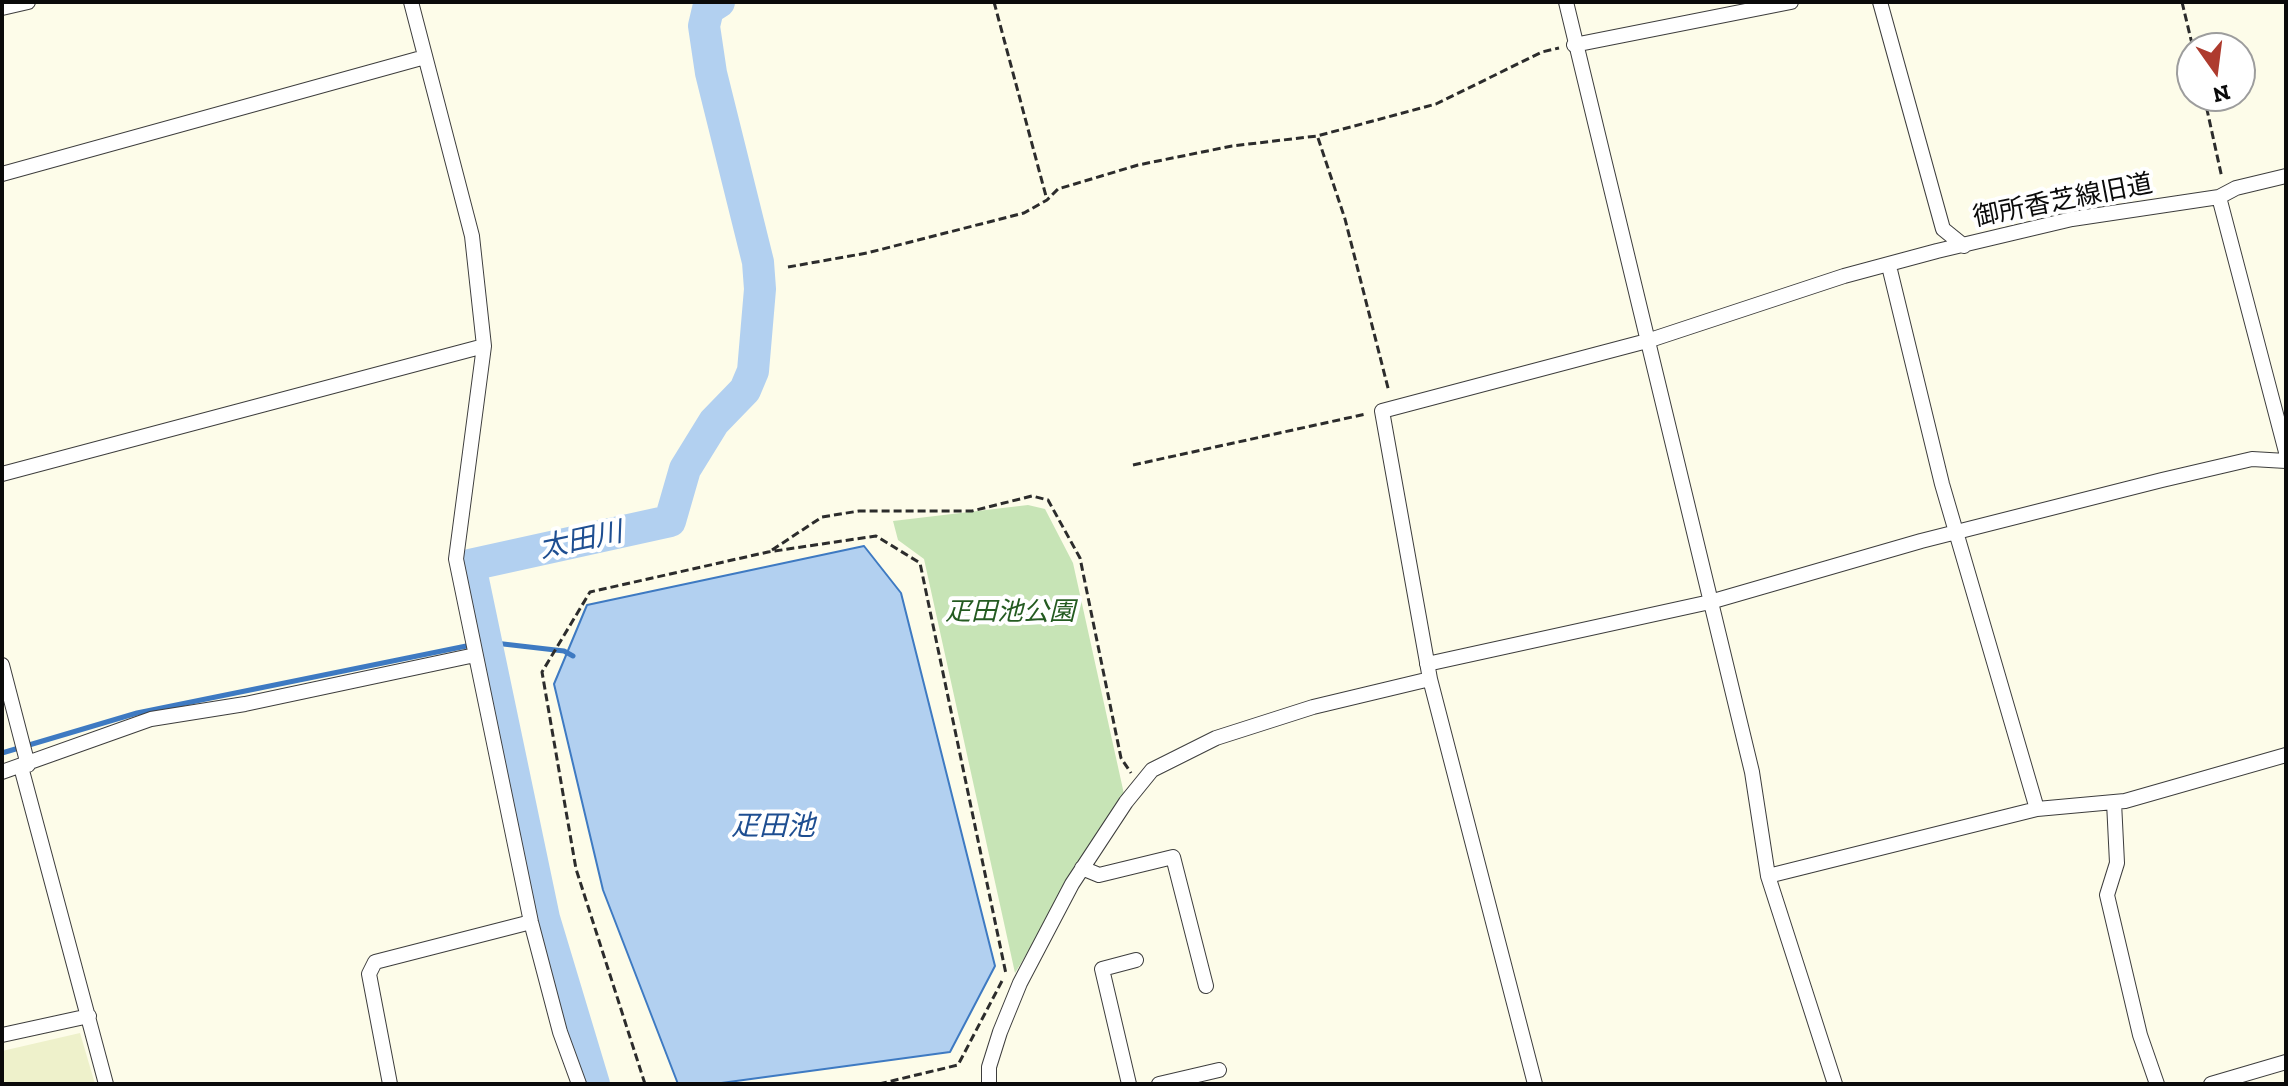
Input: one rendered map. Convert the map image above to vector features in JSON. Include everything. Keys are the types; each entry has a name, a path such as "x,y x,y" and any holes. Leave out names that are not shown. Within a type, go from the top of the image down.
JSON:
{"street":[{"path":"2,8 28,2"},
{"path":"411,2 472,236 484,346 456,559 531,922 560,1032 579,1084"},
{"path":"1566,2 1752,772 1768,876 1835,1084"},
{"path":"1574,45 1791,2"},
{"name":"御所香芝線旧道","path":"1880,2 1943,229 1964,246 2072,219 2222,195 2286,176"},
{"path":"2,174 425,57"},
{"path":"2222,195 2286,452"},
{"path":"1535,1084 1428,672 1387,409 1647,341 1844,276 1964,246"},
{"path":"1889,266 1957,535 2037,809"},
{"path":"2,474 484,346"},
{"path":"989,1084 989,1067 1020,983 1082,868 1152,770 1216,738 1428,672 1710,602 1921,541 1957,535 2252,459 2286,461"},
{"path":"2,772 151,719 245,704 475,655"},
{"path":"2,665 24,766 106,1084"},
{"path":"1768,876 2037,809 2114,802 2286,755"},
{"path":"2114,802 2117,863 2107,895 2140,1035 2157,1084"},
{"path":"1082,868 1099,875 1173,857 1206,986"},
{"path":"390,1084 369,974 375,962 531,922"},
{"path":"1129,1084 1102,969 1136,960"},
{"path":"2,1035 89,1016"},
{"path":"2211,1084 2286,1062"},
{"path":"1159,1084 1219,1070"}],"path":[{"path":"994,2 1047,200"},
{"path":"2182,2 2189,32"},
{"path":"788,267 881,250 1024,213 1047,200 1058,189 1138,165 1232,146 1317,136 1436,104 1542,52 1574,45"},
{"path":"2207,112 2222,195"},
{"path":"1133,465 1387,409 1345,219 1317,136"},
{"path":"768,552 822,517 859,511 972,511 1032,496 1048,500 1080,558 1121,758 1139,786"},
{"path":"645,1084 576,869 542,672 590,592 768,552 876,536 920,563 1007,972 958,1065 879,1084"}],"green space":[{"name":"疋田池公園","path":"1028,505 1045,509 1073,563 1124,794 1015,973 924,559 898,540 893,521"},
{"path":"80,1033 95,1084 2,1084 2,1051"}],"water":[{"name":"疋田池","path":"864,546 901,593 995,966 950,1052 714,1084 678,1084 603,890 554,684 587,605"}],"waterway":[{"name":"太田川","path":"594,1084 544,918 470,565 670,521 685,469 714,422 745,390 753,371 760,289 758,262 711,73 704,26 708,9 719,2"},
{"path":"2,753 137,713 486,642 564,651 573,656"}]}
